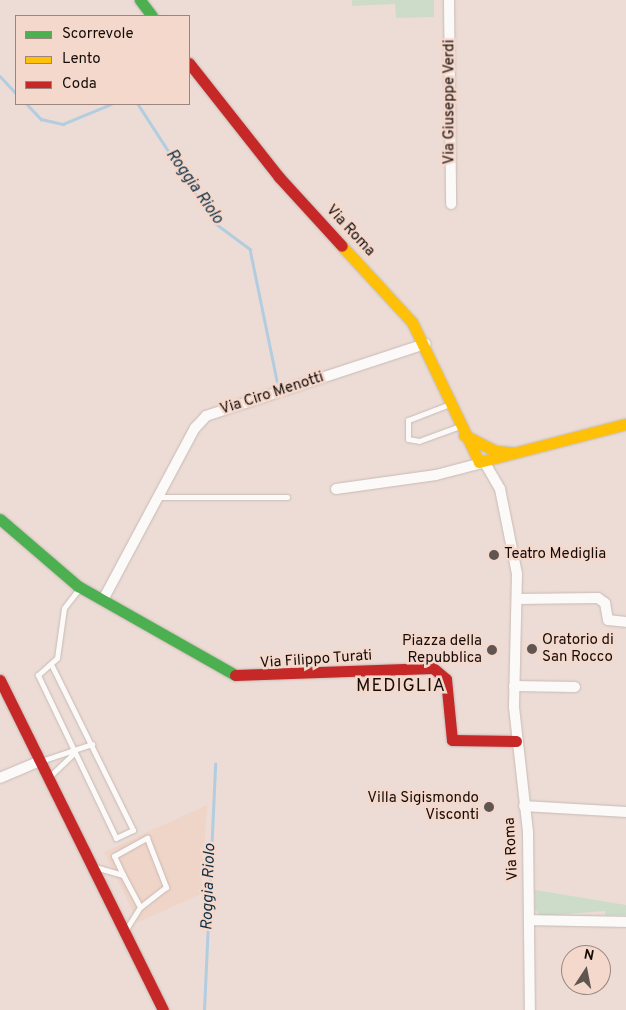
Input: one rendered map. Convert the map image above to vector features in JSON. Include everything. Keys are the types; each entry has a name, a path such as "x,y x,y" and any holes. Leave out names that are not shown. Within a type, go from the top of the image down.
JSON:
{"street":[{"path":"140,0 151,15"},
{"name":"Via Giuseppe Verdi","path":"449,0 451,204"},
{"name":"Via Roma","path":"190,64 279,177 412,322 425,344 462,431 495,476 503,502 518,599 514,686 516,741 524,806 530,920 530,1010"},
{"name":"Via Ciro Menotti","path":"103,600 158,497 206,416 425,344"},
{"path":"336,489 436,475 512,452 626,424"},
{"path":"462,431 488,447 512,452"},
{"path":"483,462 493,456 488,447"},
{"name":"Via Filippo Turati","path":"0,519 80,588 246,679 437,669 446,679 452,740 516,741"},
{"path":"518,599 598,598 605,603 608,620 626,622"},
{"path":"0,680 163,1010"},
{"path":"514,686 576,687"},
{"path":"0,778 40,761"},
{"path":"524,806 626,812"},
{"path":"530,920 626,922"}],"lane":[{"path":"450,404 408,420 408,439 419,441 462,431"},
{"path":"158,497 288,496"},
{"path":"52,666 38,675 73,754 116,838 133,830 52,666 64,608 80,588"},
{"path":"40,761 73,754 92,744"},
{"path":"48,778 73,754"},
{"path":"124,933 140,907 166,887 147,838 114,856 140,907"},
{"path":"92,867 123,875"}],"shaded area":[{"path":"207,805 201,894 138,922 104,852"}],"green space":[{"path":"352,0 434,0 434,17 396,18 395,4 352,6"},
{"path":"535,890 626,905 626,915 605,915 605,911 541,916 535,909"}],"waterway":[{"name":"Roggia Riolo","path":"0,76 15,92"},
{"name":"Roggia Riolo","path":"28,105 41,119 63,124 109,105"},
{"name":"Roggia Riolo","path":"139,105 215,223 250,249 277,381"},
{"name":"Roggia Riolo","path":"204,1010 215,764"}],"traffic: fast":[{"path":"140,0 151,15"},
{"path":"0,519 78,586 235,675"}],"traffic: slow":[{"path":"342,246 412,322 479,462 626,424"},
{"path":"464,435 495,451 511,452"}],"traffic: jam":[{"path":"190,64 279,177 342,246"},
{"path":"235,675 433,668 446,679 452,740 516,741"},
{"path":"0,680 163,1010"}],"place":[{"name":"Teatro Mediglia","path":"494,555"},
{"name":"Oratorio di San Rocco","path":"532,649"},
{"name":"Piazza della Repubblica","path":"492,650"},
{"name":"Villa Sigismondo Visconti","path":"489,807"}],"district":[{"name":"MEDIGLIA","path":"401,687"}]}
